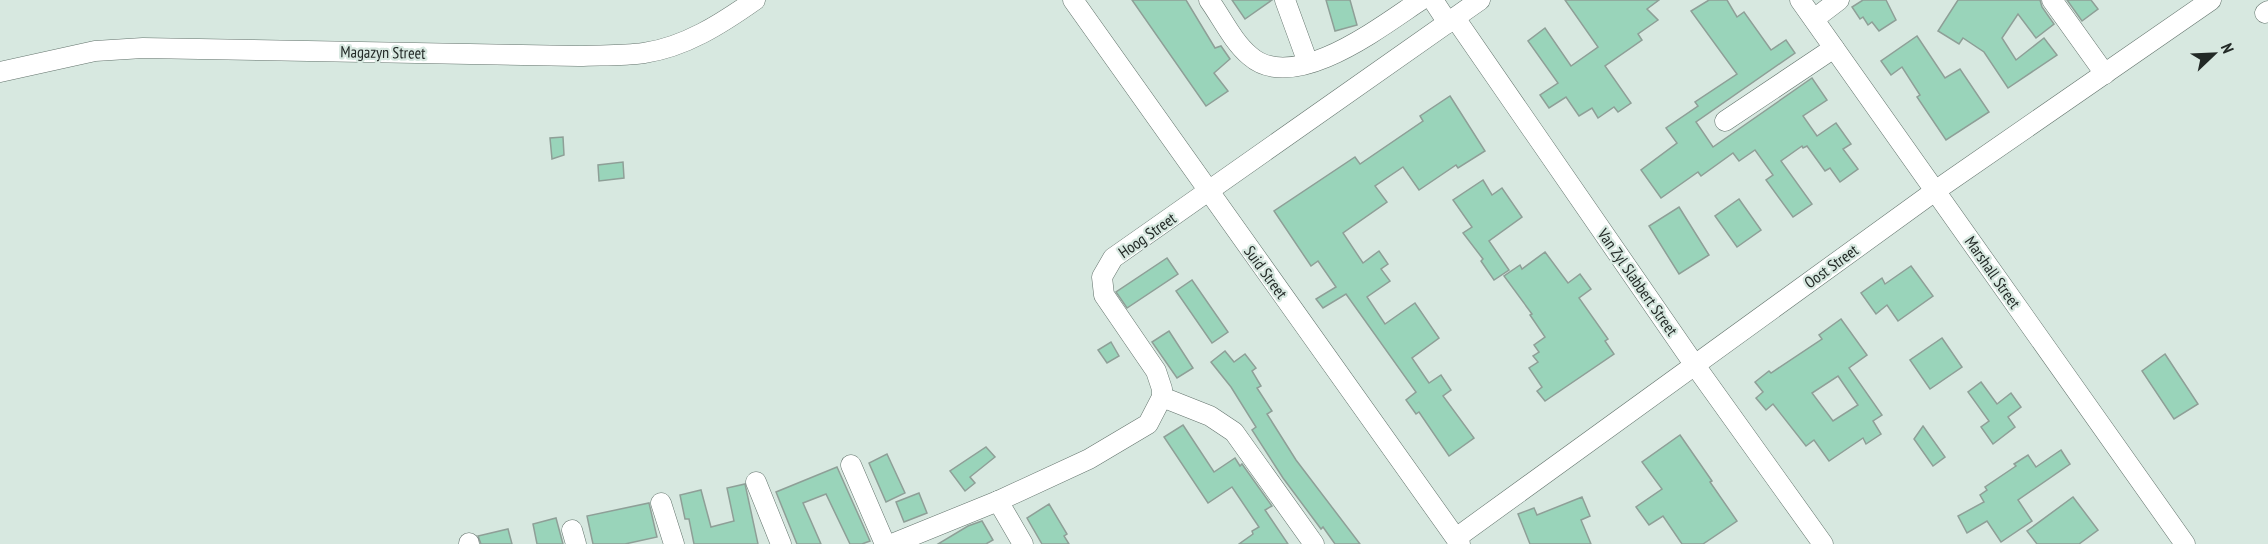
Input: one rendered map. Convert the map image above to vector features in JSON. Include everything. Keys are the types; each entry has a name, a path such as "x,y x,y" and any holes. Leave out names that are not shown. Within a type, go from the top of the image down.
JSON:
{"street":[{"name":"Magazyn Street","path":"0,72 95,51 143,48 579,56 641,54 670,47 698,35 727,20 755,0"},
{"name":"Suid Street","path":"1073,0 1458,541"},
{"path":"1209,0 1232,35 1251,57 1271,67 1287,67 1329,58 1421,0"},
{"path":"1285,0 1308,63"},
{"name":"Van Zyl Slabbert Street","path":"1433,0 1451,21 1823,544"},
{"name":"Hoog Street","path":"1162,397 1156,371 1104,295 1102,277 1113,258 1480,0"},
{"name":"Marshall Street","path":"1800,0 2185,544"},
{"path":"1814,19 1839,0"},
{"path":"2052,0 2104,74"},
{"name":"Oost Street","path":"1458,541 1694,364 1935,191 2211,0"},
{"path":"1725,121 1834,48"},
{"path":"851,465 896,543 998,501 1118,444 1148,424 1162,397 1210,416 1234,432 1314,544"},
{"path":"756,482 781,544"},
{"path":"998,501 1023,544"},
{"path":"661,503 674,544"}],"building":[{"path":"1132,0 1186,0 1215,48 1221,46 1230,59 1214,73 1228,91 1206,106"},
{"path":"1232,0 1272,0 1245,19"},
{"path":"1326,0 1350,0 1357,25 1335,31"},
{"path":"1565,0 1659,0 1647,9 1658,20 1638,34 1642,40 1605,66 1631,103 1618,112 1614,107 1598,118 1592,108 1579,116 1566,97 1549,108 1540,95 1558,83 1528,41 1545,28 1571,66 1598,47"},
{"path":"1709,0 1727,0 1737,17 1744,12 1771,50 1786,40 1795,53 1696,122 1713,147 1812,78 1827,100 1803,116 1817,136 1836,123 1851,144 1843,149 1858,169 1840,182 1830,168 1825,171 1807,146 1803,148 1802,146 1781,161 1812,204 1793,217 1766,180 1773,175 1755,150 1739,161 1733,153 1701,176 1698,172 1661,198 1641,170 1677,143 1666,128 1698,106 1695,102 1737,74 1691,11"},
{"path":"1863,0 1886,0 1896,20 1879,31 1872,22 1868,25 1863,17 1860,19 1852,7"},
{"path":"1958,0 2040,0 2054,24 2036,38 2018,14 2002,38 2016,60 2044,38 2057,55 2008,88 1984,52 1963,38 1959,44 1938,31"},
{"path":"2067,0 2091,0 2098,9 2082,21"},
{"path":"1917,36 1945,78 1960,69 1989,112 1946,140 1917,97 1920,95 1902,67 1891,75 1881,61"},
{"path":"1450,96 1485,151 1458,168 1456,165 1419,190 1403,167 1375,186 1387,202 1343,233 1363,263 1379,251 1388,264 1381,269 1390,281 1367,297 1385,324 1415,303 1439,338 1412,358 1429,383 1441,375 1451,390 1443,396 1474,438 1449,456 1419,412 1416,414 1406,400 1416,392 1346,294 1323,308 1316,299 1336,287 1318,261 1311,266 1274,211 1355,157 1360,164 1423,121 1420,116"},
{"path":"563,137 564,155 552,159 550,138"},
{"path":"623,162 624,178 599,181 598,165"},
{"path":"1483,180 1492,195 1502,188 1522,217 1489,241 1509,270 1494,280 1481,261 1483,259 1463,233 1472,227 1453,200"},
{"path":"1739,199 1761,230 1737,247 1715,216"},
{"path":"1679,207 1709,255 1679,274 1649,226"},
{"path":"1545,252 1568,283 1580,274 1591,289 1579,298 1608,339 1605,341 1614,354 1545,401 1537,391 1542,387 1529,368 1538,362 1533,356 1539,352 1534,345 1545,337 1530,315 1532,314 1504,276 1520,265 1522,269"},
{"path":"1167,258 1178,274 1127,308 1116,292"},
{"path":"1911,266 1933,296 1898,321 1887,305 1876,314 1861,293 1882,278 1885,284"},
{"path":"1192,280 1228,332 1212,343 1176,291"},
{"path":"1841,319 1867,355 1849,368 1882,415 1873,421 1881,434 1866,444 1863,438 1829,461 1814,440 1806,446 1773,404 1766,410 1756,398 1763,392 1755,382 1822,339 1819,335","holes":["1838,376 1858,405 1833,421 1812,393"]},
{"path":"1169,331 1193,368 1177,378 1152,342"},
{"path":"1942,338 1962,367 1930,389 1910,360"},
{"path":"1111,342 1119,356 1107,363 1098,350"},
{"path":"1225,351 1234,362 1245,354 1256,368 1252,371 1261,386 1257,388 1272,411 1267,414 1296,460 1360,544 1335,544 1283,478 1252,430 1256,427 1231,387 1211,362"},
{"path":"2165,354 2198,404 2174,419 2142,371"},
{"path":"1981,382 1997,404 2011,393 2021,407 2008,417 2015,427 1993,444 1981,427 1989,421 1968,392"},
{"path":"1183,425 1214,472 1235,458 1240,466 1242,464 1272,506 1265,510 1288,544 1239,544 1259,527 1232,487 1208,503 1164,437"},
{"path":"1923,426 1945,457 1933,466 1914,439"},
{"path":"1680,435 1737,521 1703,544 1682,544 1663,516 1649,525 1636,507 1662,489 1642,462"},
{"path":"986,447 995,457 970,477 975,483 965,491 950,471"},
{"path":"2061,450 2070,464 2018,500 2032,521 2001,542 1987,521 1967,533 1958,516 1984,502 1980,495 1987,490 1985,487 2028,455 2036,467"},
{"path":"887,454 905,493 886,502 869,463"},
{"path":"837,467 870,541 850,544 826,494 803,503 821,544 797,544 776,492"},
{"path":"745,484 758,544 694,544 689,519 685,519 680,495 701,490 711,527 734,521 727,488"},
{"path":"919,493 927,513 904,522 896,502"},
{"path":"1582,497 1590,516 1581,520 1591,544 1530,544 1518,514 1534,508 1537,515"},
{"path":"2073,497 2098,530 2079,544 2037,544 2027,531"},
{"path":"649,503 657,537 625,544 593,544 587,516"},
{"path":"1049,504 1067,534 1064,536 1069,544 1042,544 1027,518"},
{"path":"556,518 563,544 537,544 533,524"},
{"path":"982,521 993,540 986,544 938,544 968,526"},
{"path":"508,529 512,544 481,544 478,536"}]}
